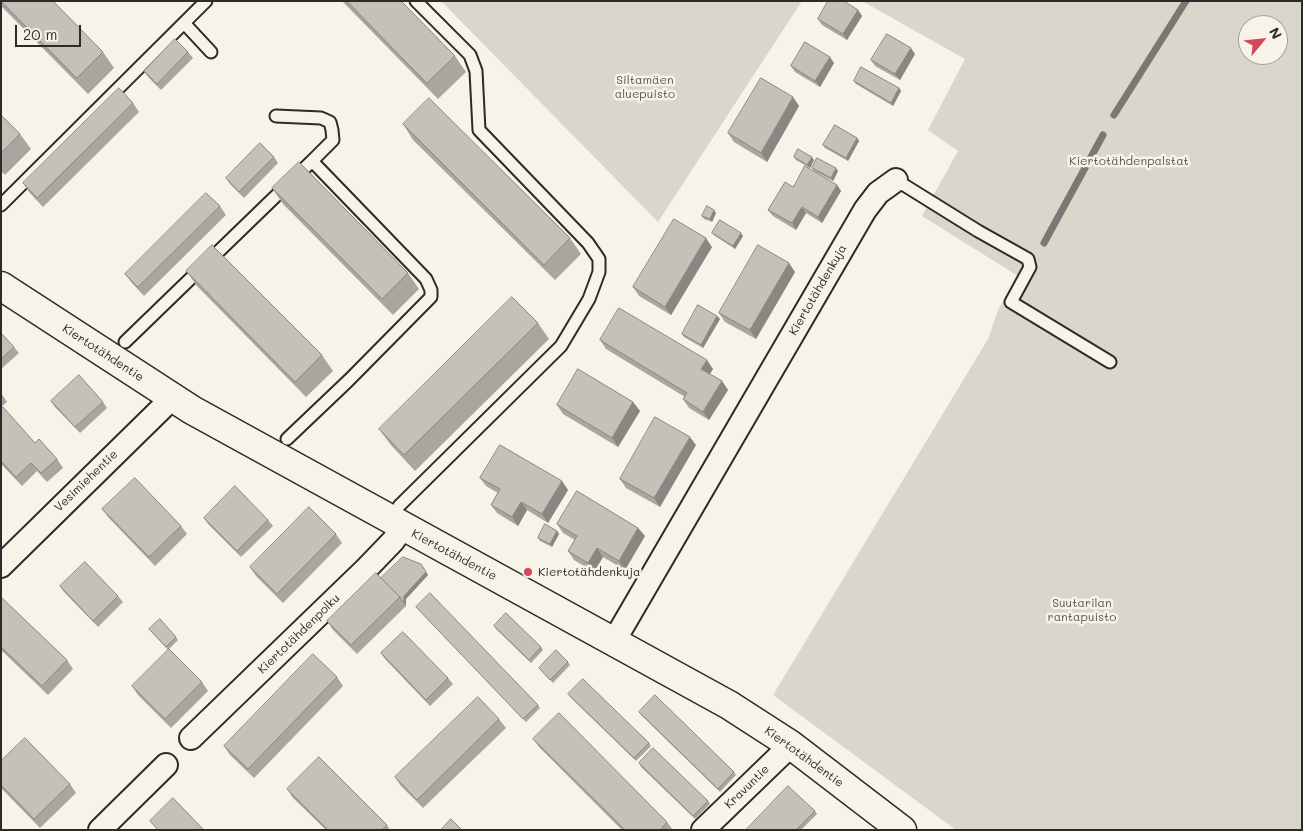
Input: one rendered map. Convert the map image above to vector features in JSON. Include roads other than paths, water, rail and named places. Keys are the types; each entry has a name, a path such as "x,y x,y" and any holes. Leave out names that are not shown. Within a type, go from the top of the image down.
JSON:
{"street":[{"name":"Kiertotähdenkuja","path":"614,641 865,210 878,192 896,180"},
{"name":"Kiertotähdentie","path":"1,286 192,410 401,517 614,641 729,705 791,745 902,830"},
{"name":"Vesimiehentie","path":"1,566 171,397"},
{"name":"Kiertotähdenpolku","path":"192,738 393,541 401,517"},
{"name":"Kravuntie","path":"703,830 791,745"},
{"path":"100,830 166,765"}],"lane":[{"path":"1,205 206,1"},
{"path":"401,517 561,346 589,299 599,272 599,258 588,242 479,130 476,71 470,55 416,1"},
{"path":"184,23 211,52"},
{"path":"125,342 332,140 330,122 321,118 276,116"},
{"path":"287,438 349,380 431,297 431,290 426,279 312,160"},
{"path":"896,180 1028,260 1030,268 1010,302 1110,362"}],"waterway":[{"path":"1114,115 1186,1"},
{"path":"1044,243 1103,135"}],"place":[{"name":"Kiertotähdenkuja","path":"528,572"}],"park label":[{"name":"Siltamäen aluepuisto","path":"645,87"},
{"name":"Kiertotähdenpalstat","path":"1129,161"},
{"name":"Suutarilan rantapuisto","path":"1082,610"}]}
